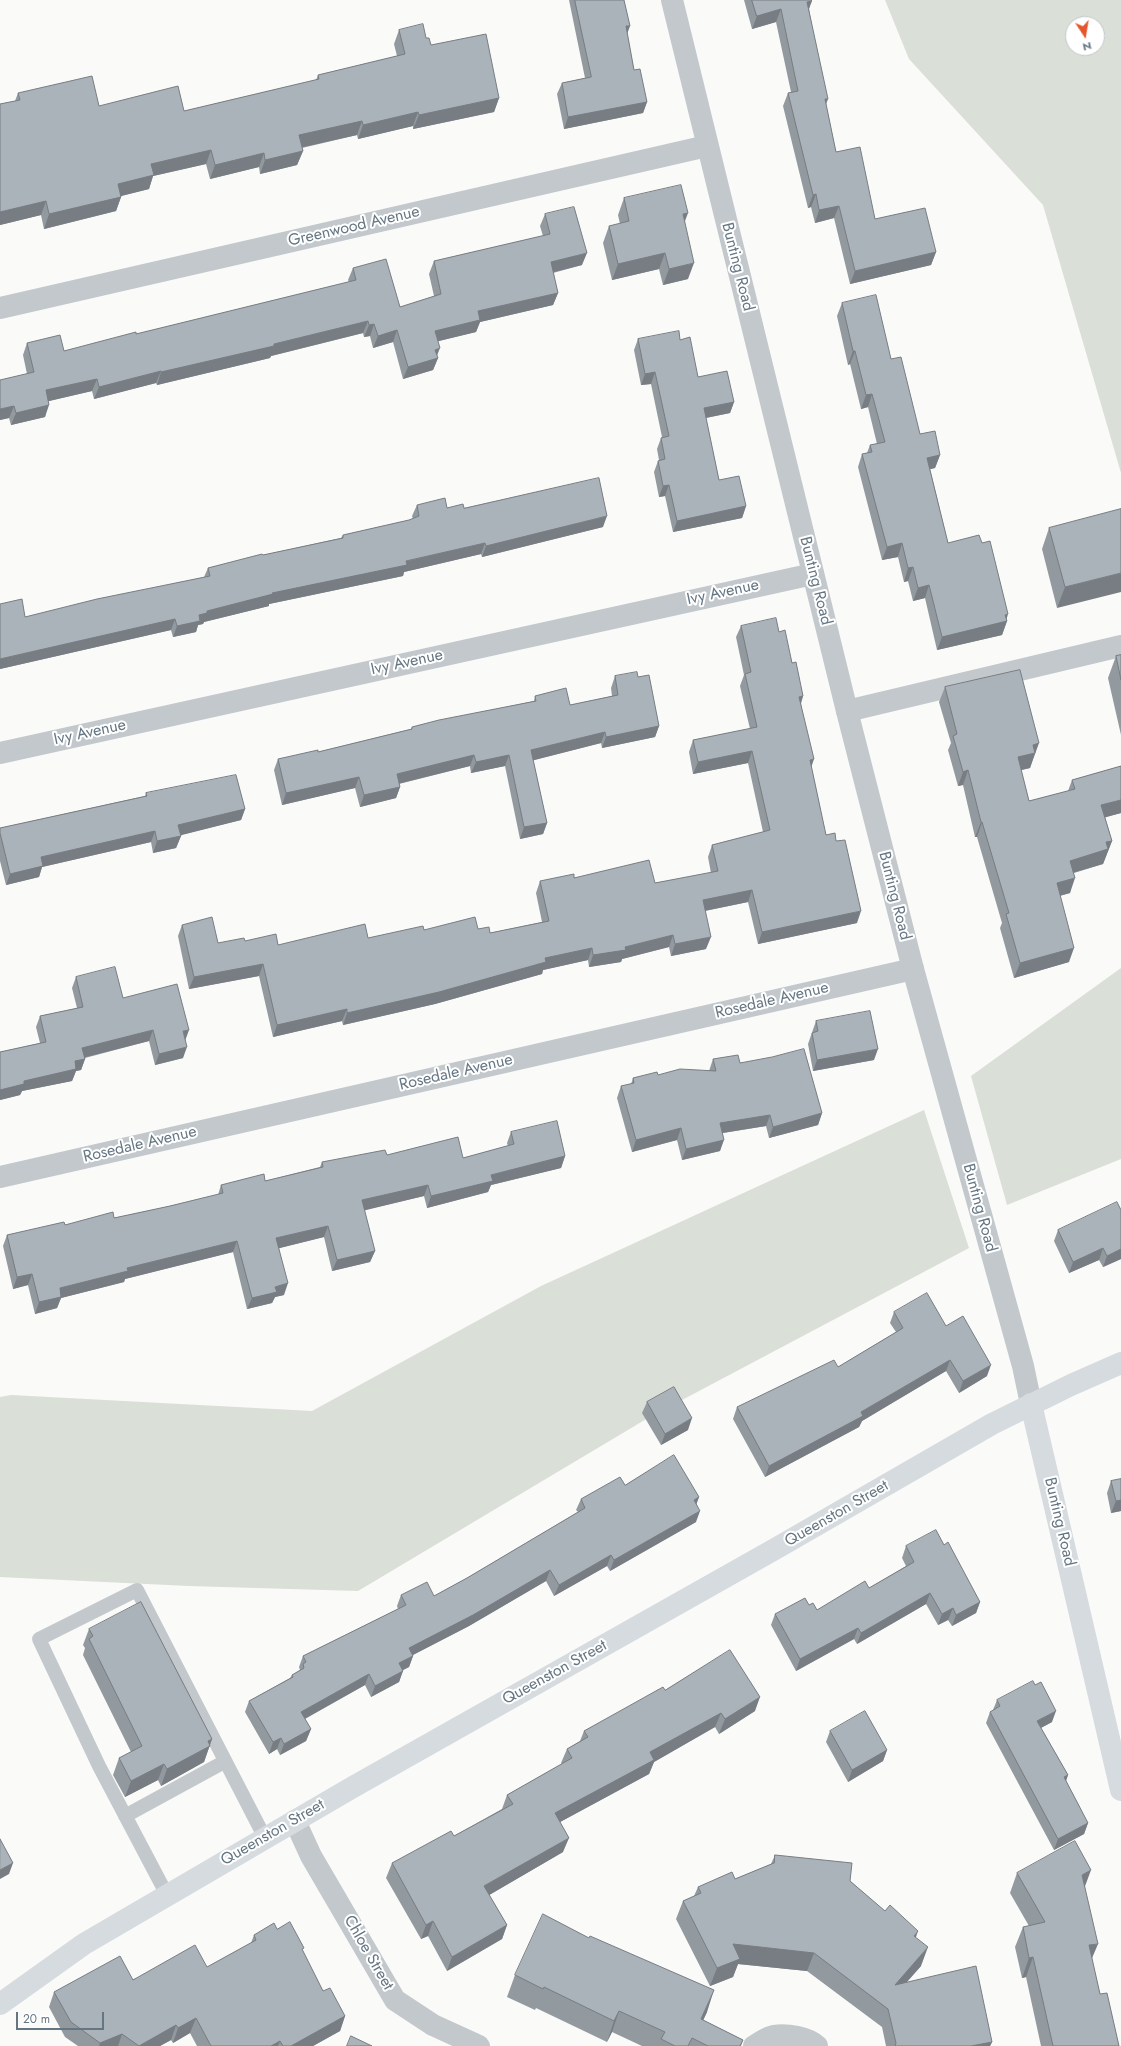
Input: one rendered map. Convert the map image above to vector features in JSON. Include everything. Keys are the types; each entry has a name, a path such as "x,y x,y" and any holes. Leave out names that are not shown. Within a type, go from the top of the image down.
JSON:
{"main road":[{"name":"Queenston Street","path":"0,2004 84,1944 265,1838 776,1549 992,1424 1031,1404 1121,1363"},
{"name":"Bunting Road","path":"1031,1404 1121,1790"}],"street":[{"name":"Bunting Road","path":"672,0 847,711 913,969 1031,1404"},
{"name":"Greenwood Avenue","path":"0,308 707,146"},
{"name":"Ivy Avenue","path":"0,753 813,574"},
{"path":"847,711 1121,646"},
{"name":"Rosedale Avenue","path":"0,1177 913,969"},
{"name":"Chloe Street","path":"295,1821 310,1856 395,2000 433,2025 479,2046"},
{"path":"754,2046 773,2036 795,2036 817,2046"}],"lane":[{"path":"167,1895 125,1816 39,1639 137,1590 224,1762 265,1838"},
{"path":"125,1816 224,1762"}],"shaded area":[{"path":"885,0 1121,0 1121,473 1043,205 909,59"},
{"path":"1121,968 1121,1159 1007,1205 971,1076"},
{"path":"924,1110 969,1248 648,1418 358,1591 189,1586 0,1577 0,1397 11,1395 312,1411 541,1286"}],"building":[{"path":"575,0 624,0 630,26 626,26 634,70 640,69 647,102 568,117 562,83 591,77"},
{"path":"752,0 812,1 807,2 828,99 825,99 836,152 860,147 875,219 925,208 936,252 855,271 839,206 819,210 816,194 813,195 788,93 798,91 781,9 757,16"},
{"path":"423,24 426,38 429,38 431,45 486,34 499,98 419,115 418,112 363,125 362,121 299,135 303,151 265,160 264,153 215,165 211,150 151,164 154,175 118,184 121,197 49,214 46,201 0,212 0,104 20,100 18,93 92,76 99,106 178,86 184,111 319,79 318,75 405,54 399,30"},
{"path":"681,185 688,213 683,214 694,263 669,269 665,253 618,264 609,226 629,221 624,198"},
{"path":"574,207 587,253 551,262 558,293 478,311 480,320 435,331 440,348 435,350 438,358 408,367 397,330 378,336 374,324 369,325 368,321 274,344 274,346 161,371 99,387 97,379 46,390 49,405 16,413 14,406 0,409 0,380 34,372 27,343 60,335 64,351 136,332 136,334 356,280 353,268 386,259 400,307 441,294 434,261 550,234 545,214"},
{"path":"876,295 891,359 901,357 920,434 935,431 940,455 927,458 948,543 979,535 982,543 990,541 1008,614 1005,615 1007,621 942,637 929,585 918,588 913,567 908,568 902,543 887,547 862,454 872,452 870,445 885,442 872,394 866,395 855,351 853,351 842,303"},
{"path":"679,331 680,340 690,337 698,377 727,371 734,402 704,408 719,480 739,476 746,506 677,521 669,485 663,486 658,461 665,459 661,438 669,436 655,372 645,374 638,339"},
{"path":"599,478 607,516 486,546 485,543 406,561 407,565 272,593 273,594 207,611 207,613 199,615 200,621 177,626 175,619 0,659 0,604 22,599 25,617 97,599 210,576 208,568 262,554 343,538 343,535 409,520 419,516 417,505 445,498 447,508 463,504 464,508"},
{"path":"1121,509 1121,573 1065,587 1049,528"},
{"path":"776,618 779,632 785,630 792,663 796,662 803,696 799,697 814,759 810,760 826,835 835,833 836,841 845,840 861,911 762,932 752,890 703,900 711,937 675,944 673,935 625,947 626,950 593,955 592,948 545,958 546,962 439,992 347,1013 347,1009 277,1025 263,964 194,977 182,925 212,917 218,943 244,938 245,941 276,934 278,945 365,924 368,938 423,926 424,930 475,917 478,929 489,927 490,933 549,921 540,881 574,874 574,878 649,860 655,883 718,871 712,845 770,830 752,751 698,762 693,740 757,727 745,674 751,672 741,626"},
{"path":"1121,655 1121,680 1116,656"},
{"path":"1020,670 1039,743 1033,745 1035,753 1018,757 1029,801 1075,789 1072,780 1121,766 1121,800 1101,805 1112,841 1106,842 1108,849 1070,861 1075,878 1057,883 1074,948 1020,963 1006,914 1009,913 981,822 968,770 963,772 953,736 957,734 945,687"},
{"path":"637,672 638,677 649,675 659,726 606,737 605,732 531,750 547,823 524,827 509,755 476,762 474,755 397,774 400,787 364,795 359,777 286,793 278,759 318,750 318,752 412,729 412,727 439,720 536,701 535,696 566,688 570,705 618,695 615,676"},
{"path":"236,775 245,809 178,825 181,836 157,841 155,831 41,857 43,866 10,874 0,828 147,796 146,793"},
{"path":"115,967 123,998 177,984 189,1030 183,1031 187,1047 159,1054 153,1030 82,1048 85,1059 75,1061 76,1069 24,1081 24,1084 0,1090 0,1052 46,1042 40,1016 83,1007 76,977"},
{"path":"870,1011 878,1049 817,1060 812,1033 818,1031 816,1021"},
{"path":"804,1049 822,1113 773,1127 770,1115 720,1123 724,1140 686,1149 681,1128 636,1140 621,1086 634,1083 633,1078 657,1072 658,1075 680,1069 716,1071 713,1059 738,1055 740,1063"},
{"path":"557,1121 565,1156 491,1175 493,1181 431,1196 428,1185 362,1200 375,1251 337,1260 328,1226 276,1238 288,1283 275,1287 277,1292 252,1298 237,1241 127,1268 128,1271 60,1288 61,1297 39,1302 32,1274 17,1277 7,1235 64,1222 65,1225 113,1212 114,1218 170,1206 223,1193 221,1185 264,1174 265,1181 323,1167 322,1162 385,1150 387,1155 458,1137 463,1158 514,1144 511,1132"},
{"path":"1117,1202 1121,1210 1121,1249 1107,1256 1103,1248 1073,1262 1058,1230"},
{"path":"927,1293 946,1326 963,1316 991,1365 963,1381 950,1360 861,1412 863,1416 769,1466 737,1407 834,1360 838,1367 903,1328 894,1312"},
{"path":"674,1387 692,1418 665,1434 647,1402"},
{"path":"674,1455 699,1497 694,1500 700,1511 614,1560 611,1555 559,1585 550,1570 473,1615 409,1648 413,1656 399,1663 403,1671 375,1686 369,1674 301,1712 311,1729 284,1744 281,1738 273,1742 249,1701 293,1677 292,1675 304,1668 303,1664 306,1662 303,1656 406,1605 401,1595 427,1582 434,1596 585,1508 581,1499 620,1477 625,1485"},
{"path":"1121,1479 1121,1500 1116,1501 1111,1481"},
{"path":"936,1530 944,1545 948,1542 980,1602 956,1615 953,1608 942,1614 930,1593 861,1633 858,1628 800,1659 775,1614 805,1598 809,1605 813,1603 817,1610 865,1581 869,1588 914,1562 906,1546"},
{"path":"141,1602 212,1739 208,1741 210,1746 167,1769 164,1764 131,1781 119,1758 142,1746 89,1639 93,1636 89,1629"},
{"path":"730,1650 760,1697 725,1719 721,1713 650,1752 654,1760 555,1813 569,1838 484,1886 507,1925 452,1957 433,1921 426,1925 392,1863 451,1831 454,1836 513,1804 507,1795 572,1758 567,1749 588,1737 584,1731 663,1687 665,1690"},
{"path":"1033,1681 1035,1685 1041,1682 1056,1711 1037,1721 1068,1775 1064,1777 1088,1823 1058,1839 990,1712 1000,1706 997,1700"},
{"path":"865,1711 887,1750 852,1770 830,1731"},
{"path":"0,1839 13,1863 0,1870"},
{"path":"1075,1841 1091,1870 1082,1875 1098,1944 1089,1945 1100,1994 1107,1993 1119,2046 1053,2046 1033,1957 1029,1958 1023,1927 1045,1922 1017,1873"},
{"path":"775,1855 852,1863 850,1881 885,1911 890,1905 918,1931 914,1936 928,1947 895,1985 976,1966 992,2042 971,2046 895,2046 896,2043 888,2009 814,1953 733,1944 740,1959 717,1968 683,1901 701,1893 698,1887 732,1872 735,1879 774,1863"},
{"path":"543,1914 589,1938 590,1936 714,1990 701,2019 743,2040 740,2046 708,2046 692,2038 688,2046 675,2046 661,2039 665,2032 619,2011 614,2021 544,1987 543,1989 515,1975"},
{"path":"290,1922 304,1948 302,1949 323,1991 330,1988 345,2016 291,2046 283,2046 280,2041 271,2046 211,2046 196,2018 178,2028 176,2025 139,2046 122,2034 100,2043 71,2022 54,1992 120,1956 133,1980 195,1945 207,1967 256,1940 254,1935 274,1923 277,1929"},
{"path":"351,2036 372,2046 347,2046"}]}
